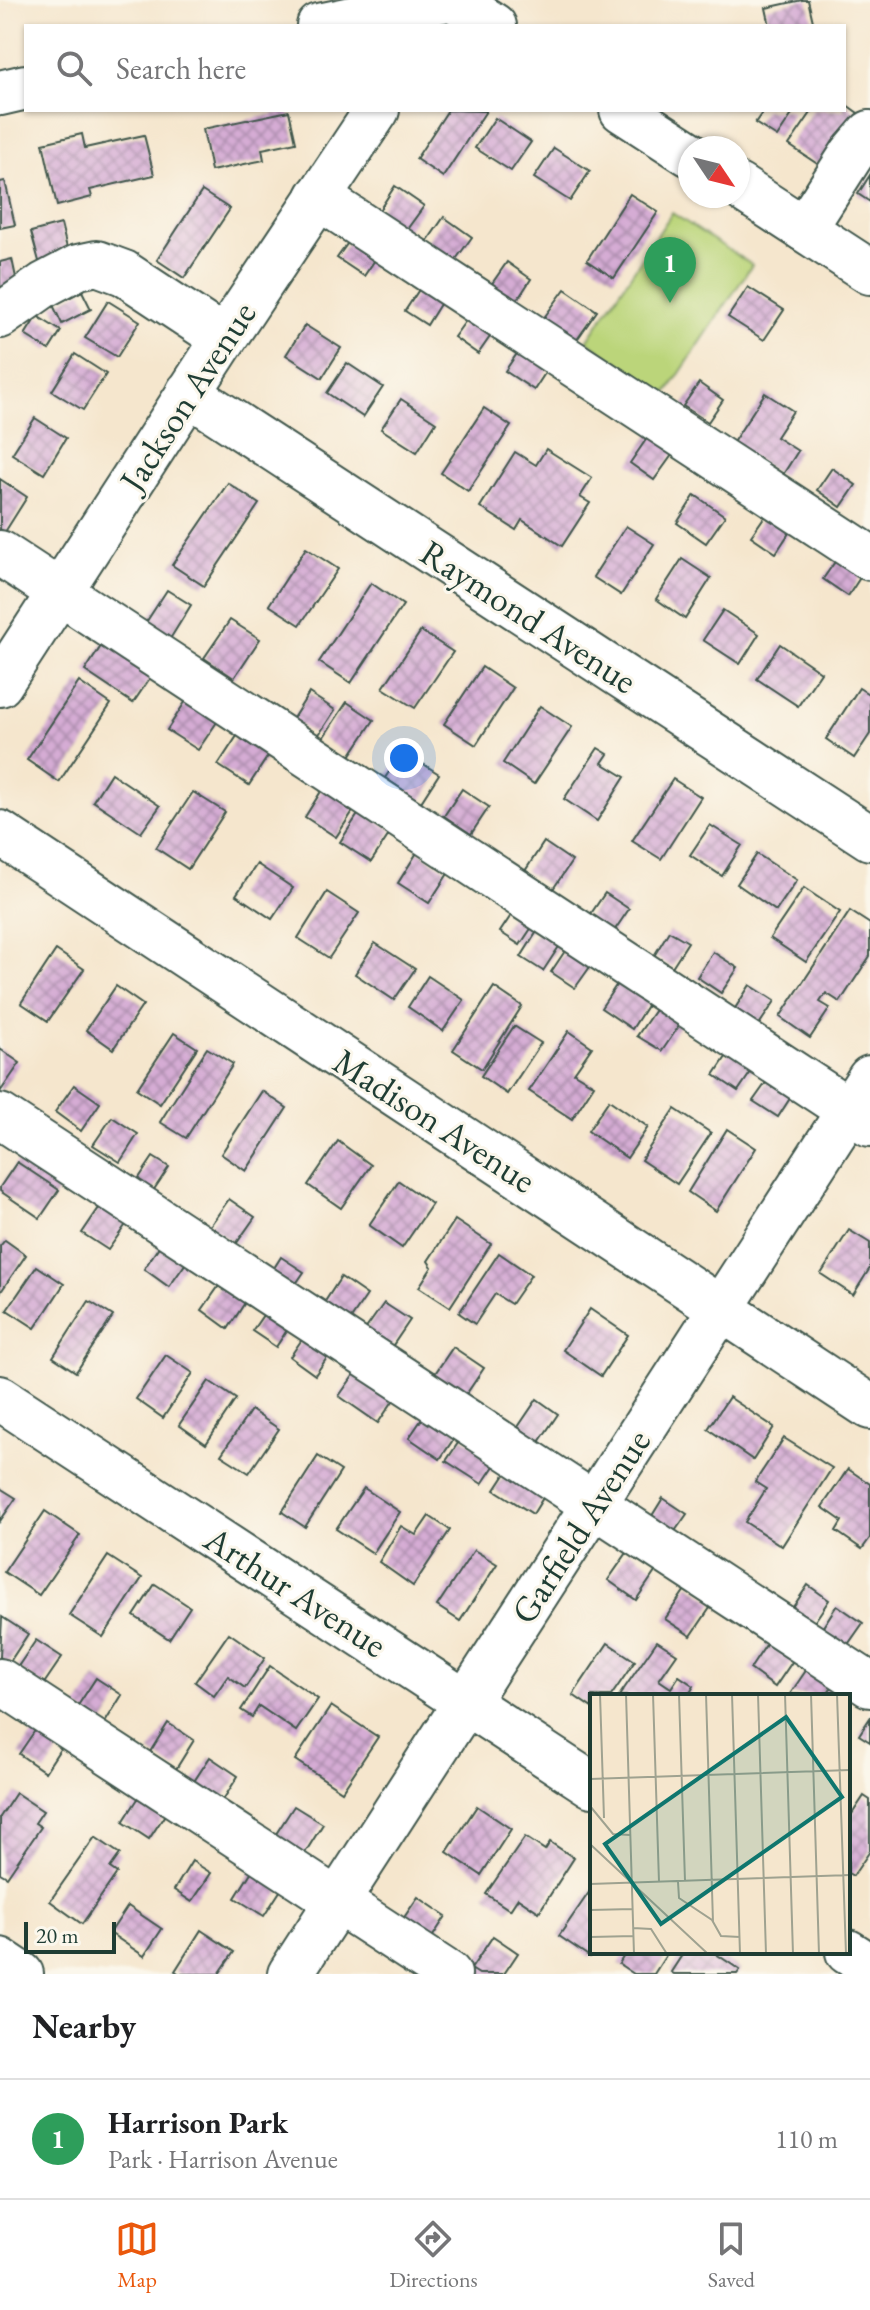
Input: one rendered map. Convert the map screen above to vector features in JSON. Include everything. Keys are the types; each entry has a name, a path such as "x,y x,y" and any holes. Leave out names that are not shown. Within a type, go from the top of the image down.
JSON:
{"street":[{"path":"329,24 443,0"},
{"path":"434,24 452,0 491,24"},
{"path":"0,93 24,87"},
{"name":"Jackson Avenue","path":"0,684 188,393 376,112"},
{"path":"625,112 678,146"},
{"path":"804,229 852,154 870,133"},
{"path":"750,194 870,272"},
{"path":"318,197 870,558"},
{"path":"0,316 44,285 78,267 97,263 124,273 224,339"},
{"name":"Raymond Avenue","path":"188,393 870,838"},
{"path":"0,553 863,1104"},
{"name":"Madison Avenue","path":"0,833 870,1407"},
{"name":"Garfield Avenue","path":"290,1974 721,1309 863,1104"},
{"path":"0,1116 870,1685"},
{"name":"Arthur Avenue","path":"0,1398 590,1784"},
{"path":"0,1681 449,1974"},
{"path":"850,1953 870,1966"},
{"path":"0,1960 21,1974"}],"green space":[{"path":"672,213 752,265 666,394 587,341"}],"building":[{"path":"808,0 814,24 770,24 766,8"},
{"path":"846,104 858,113 822,167 789,145 812,112 846,112"},
{"path":"289,112 296,142 262,149 264,160 211,171 203,129"},
{"path":"447,112 485,112 443,177 416,159"},
{"path":"763,112 793,113 777,137 755,123"},
{"path":"495,118 531,142 511,171 475,148"},
{"path":"82,134 85,148 144,135 154,175 90,190 92,197 57,206 43,143"},
{"path":"554,148 590,171 570,201 534,178"},
{"path":"870,175 870,202 858,194"},
{"path":"5,181 15,225 0,228 0,182"},
{"path":"395,186 424,206 405,232 378,212"},
{"path":"202,191 230,209 184,278 157,260"},
{"path":"630,194 658,212 614,278 587,260"},
{"path":"444,217 472,237 454,262 426,243"},
{"path":"61,224 69,256 40,265 31,232"},
{"path":"355,233 381,251 364,276 337,258"},
{"path":"12,259 19,292 0,297 0,262"},
{"path":"507,262 531,279 516,302 491,285"},
{"path":"424,282 445,296 427,325 405,311"},
{"path":"748,287 784,310 764,340 728,317"},
{"path":"565,289 597,311 576,341 543,319"},
{"path":"82,291 91,309 62,324 53,305"},
{"path":"108,301 140,321 117,357 85,338"},
{"path":"470,315 494,331 478,354 454,337"},
{"path":"37,316 61,331 49,350 25,335"},
{"path":"305,325 341,348 322,378 286,355"},
{"path":"523,345 551,364 534,390 505,371"},
{"path":"75,354 106,374 83,410 52,391"},
{"path":"347,363 383,387 363,417 327,393"},
{"path":"699,383 723,400 708,422 683,406"},
{"path":"765,393 793,411 776,437 798,451 782,476 732,444"},
{"path":"401,399 436,422 417,452 381,429"},
{"path":"484,408 511,426 468,491 441,473"},
{"path":"35,418 66,438 44,474 12,454"},
{"path":"652,431 677,448 654,480 630,463"},
{"path":"546,449 592,478 580,497 590,503 562,546 522,520 516,530 480,507 515,452 536,465"},
{"path":"832,468 856,485 841,507 817,490"},
{"path":"0,479 27,497 5,532 0,529"},
{"path":"228,483 259,504 204,586 172,565"},
{"path":"695,495 725,516 706,543 677,523"},
{"path":"767,513 791,530 776,553 751,536"},
{"path":"626,526 654,544 621,595 593,577"},
{"path":"306,548 338,569 300,625 269,605"},
{"path":"839,556 863,573 848,596 823,579"},
{"path":"682,559 711,578 685,619 656,599"},
{"path":"371,583 403,605 351,683 319,662"},
{"path":"167,590 191,605 170,639 145,624"},
{"path":"723,610 759,634 740,664 703,640"},
{"path":"230,620 260,639 234,678 204,658"},
{"path":"421,631 453,652 415,708 383,688"},
{"path":"105,640 154,672 133,703 85,671"},
{"path":"780,644 821,672 798,706 757,679"},
{"path":"482,667 513,688 476,745 444,724"},
{"path":"79,682 111,704 59,782 27,760"},
{"path":"859,688 870,695 870,734 854,758 826,739"},
{"path":"309,693 335,710 318,736 292,720"},
{"path":"187,699 219,719 198,750 167,730"},
{"path":"347,702 374,720 350,756 323,738"},
{"path":"540,706 572,727 534,784 503,763"},
{"path":"239,733 270,753 249,785 218,765"},
{"path":"598,748 608,754 602,763 625,777 597,821 564,799"},
{"path":"403,751 439,774 421,802 385,778"},
{"path":"111,773 160,806 141,833 93,801"},
{"path":"673,779 701,797 661,859 632,841"},
{"path":"325,785 357,805 336,837 305,817"},
{"path":"462,789 489,807 471,834 444,816"},
{"path":"193,792 225,812 188,869 156,848"},
{"path":"361,810 392,830 371,862 340,842"},
{"path":"710,825 742,845 722,876 690,855"},
{"path":"544,842 572,861 553,889 525,871"},
{"path":"418,851 449,872 429,903 398,883"},
{"path":"757,854 797,880 776,911 737,884"},
{"path":"257,864 293,888 272,919 236,895"},
{"path":"804,888 840,912 806,962 770,938"},
{"path":"327,892 359,913 329,958 298,938"},
{"path":"605,893 629,909 612,934 588,918"},
{"path":"516,908 536,921 520,945 500,932"},
{"path":"850,911 870,924 870,956 840,1002 826,993 820,1002 830,1008 810,1038 780,1017"},
{"path":"538,930 560,945 543,971 521,957"},
{"path":"669,931 688,942 672,967 654,956"},
{"path":"375,943 415,969 394,1000 355,974"},
{"path":"567,948 592,964 575,988 551,972"},
{"path":"56,950 84,969 48,1021 21,1003"},
{"path":"713,952 738,968 721,993 697,977"},
{"path":"428,976 464,1000 443,1031 408,1007"},
{"path":"619,981 650,1001 632,1029 601,1008"},
{"path":"750,985 775,1001 758,1026 734,1010"},
{"path":"116,986 143,1005 113,1049 86,1030"},
{"path":"494,987 522,1006 482,1069 453,1050"},
{"path":"657,1007 681,1023 662,1051 637,1036"},
{"path":"514,1026 541,1043 507,1094 481,1076"},
{"path":"569,1031 592,1047 574,1073 594,1085 572,1119 529,1091"},
{"path":"174,1033 197,1048 160,1104 137,1089"},
{"path":"207,1048 233,1064 186,1138 160,1122"},
{"path":"0,1049 20,1063 0,1092"},
{"path":"730,1051 755,1066 738,1091 714,1075"},
{"path":"770,1077 794,1092 778,1117 753,1101"},
{"path":"74,1085 100,1103 81,1131 55,1112"},
{"path":"262,1091 287,1108 246,1171 221,1154"},
{"path":"609,1100 648,1127 627,1158 588,1131"},
{"path":"675,1109 711,1133 677,1184 641,1160"},
{"path":"112,1117 138,1134 120,1162 93,1145"},
{"path":"727,1129 756,1148 716,1211 688,1192"},
{"path":"338,1141 371,1165 341,1208 308,1185"},
{"path":"153,1157 169,1167 151,1194 135,1184"},
{"path":"17,1162 59,1190 40,1218 0,1191"},
{"path":"399,1181 432,1204 402,1248 369,1225"},
{"path":"229,1199 255,1217 236,1244 210,1226"},
{"path":"101,1205 127,1223 108,1250 82,1233"},
{"path":"455,1220 491,1244 450,1307 419,1287 432,1267 428,1261"},
{"path":"849,1230 870,1243 870,1268 853,1295 821,1274"},
{"path":"5,1240 26,1255 0,1293 0,1246"},
{"path":"162,1242 188,1260 169,1287 144,1269"},
{"path":"499,1253 531,1275 511,1304 495,1294 475,1324 459,1313"},
{"path":"281,1257 304,1272 291,1291 269,1276"},
{"path":"37,1266 64,1284 35,1328 7,1310"},
{"path":"341,1277 367,1295 350,1320 324,1303"},
{"path":"221,1283 246,1301 228,1329 202,1310"},
{"path":"89,1301 113,1316 76,1372 53,1357"},
{"path":"384,1303 410,1320 391,1348 365,1330"},
{"path":"268,1308 291,1324 276,1347 252,1331"},
{"path":"590,1309 628,1335 601,1376 563,1350"},
{"path":"307,1332 333,1349 315,1375 290,1357"},
{"path":"453,1347 484,1368 465,1396 434,1375"},
{"path":"166,1355 193,1373 163,1418 136,1399"},
{"path":"358,1369 397,1395 378,1423 339,1396"},
{"path":"209,1381 236,1399 206,1444 179,1425"},
{"path":"729,1397 774,1427 753,1460 708,1429"},
{"path":"537,1399 558,1414 539,1442 518,1427"},
{"path":"251,1410 279,1429 249,1473 221,1455"},
{"path":"428,1410 459,1431 440,1459 409,1438"},
{"path":"462,1437 498,1460 482,1484 446,1461"},
{"path":"784,1438 832,1468 782,1546 745,1522 766,1489 755,1482"},
{"path":"318,1456 341,1471 305,1527 282,1512"},
{"path":"512,1464 549,1488 533,1514 495,1490"},
{"path":"848,1469 870,1484 870,1538 862,1549 836,1531 842,1521 822,1507"},
{"path":"0,1488 16,1498 0,1521"},
{"path":"364,1488 400,1512 373,1553 336,1529"},
{"path":"663,1498 687,1514 673,1534 650,1519"},
{"path":"45,1511 80,1535 39,1595 4,1572"},
{"path":"429,1516 450,1530 413,1586 379,1562 401,1526 416,1535"},
{"path":"474,1550 497,1564 460,1621 437,1606"},
{"path":"629,1550 657,1569 636,1600 608,1580"},
{"path":"108,1556 142,1578 103,1637 69,1615"},
{"path":"155,1584 190,1607 169,1639 134,1616"},
{"path":"689,1584 714,1602 691,1636 665,1619"},
{"path":"808,1585 829,1600 811,1627 789,1613"},
{"path":"837,1605 863,1623 844,1650 819,1633"},
{"path":"2,1617 28,1634 9,1663 0,1657"},
{"path":"229,1633 265,1658 245,1688 228,1676 214,1696 195,1682"},
{"path":"36,1640 62,1657 43,1685 17,1668"},
{"path":"657,1641 677,1654 659,1680 671,1688 679,1676 694,1686 689,1694 620,1694"},
{"path":"768,1642 794,1659 775,1687 750,1669"},
{"path":"608,1643 635,1661 612,1694 590,1694 590,1707 573,1695"},
{"path":"270,1666 318,1699 296,1731 259,1706 252,1717 241,1710"},
{"path":"809,1666 835,1683 827,1694 790,1694"},
{"path":"96,1678 122,1695 104,1724 77,1707"},
{"path":"331,1706 378,1737 342,1791 295,1760"},
{"path":"870,1718 870,1742 859,1735"},
{"path":"168,1723 194,1740 176,1769 150,1752"},
{"path":"38,1726 64,1743 45,1772 19,1754"},
{"path":"210,1757 238,1776 218,1808 189,1789"},
{"path":"16,1793 43,1811 35,1823 41,1827 7,1877 0,1873 0,1817"},
{"path":"141,1794 168,1810 149,1839 123,1822"},
{"path":"864,1796 870,1800 870,1851 853,1876 850,1874 850,1817"},
{"path":"294,1806 323,1824 303,1856 274,1837"},
{"path":"477,1806 511,1829 481,1875 447,1852"},
{"path":"95,1837 120,1854 110,1868 117,1873 82,1924 50,1901"},
{"path":"525,1837 545,1850 550,1842 574,1858 539,1912 518,1898 510,1910 486,1894"},
{"path":"192,1861 211,1873 192,1902 174,1890"},
{"path":"255,1866 284,1885 264,1916 235,1898"},
{"path":"590,1891 592,1954 590,1957 559,1936"},
{"path":"418,1897 446,1916 431,1939 403,1919"},
{"path":"128,1906 162,1929 144,1956 110,1933"},
{"path":"201,1930 234,1952 219,1974 180,1974 175,1971"},
{"path":"493,1936 518,1953 504,1974 479,1974 471,1969"},
{"path":"625,1954 667,1954 654,1974 634,1974 619,1964"},
{"path":"683,1954 716,1954 740,1970 737,1974 671,1972"}],"place":[{"name":"Harrison Park","path":"670,303"}]}
